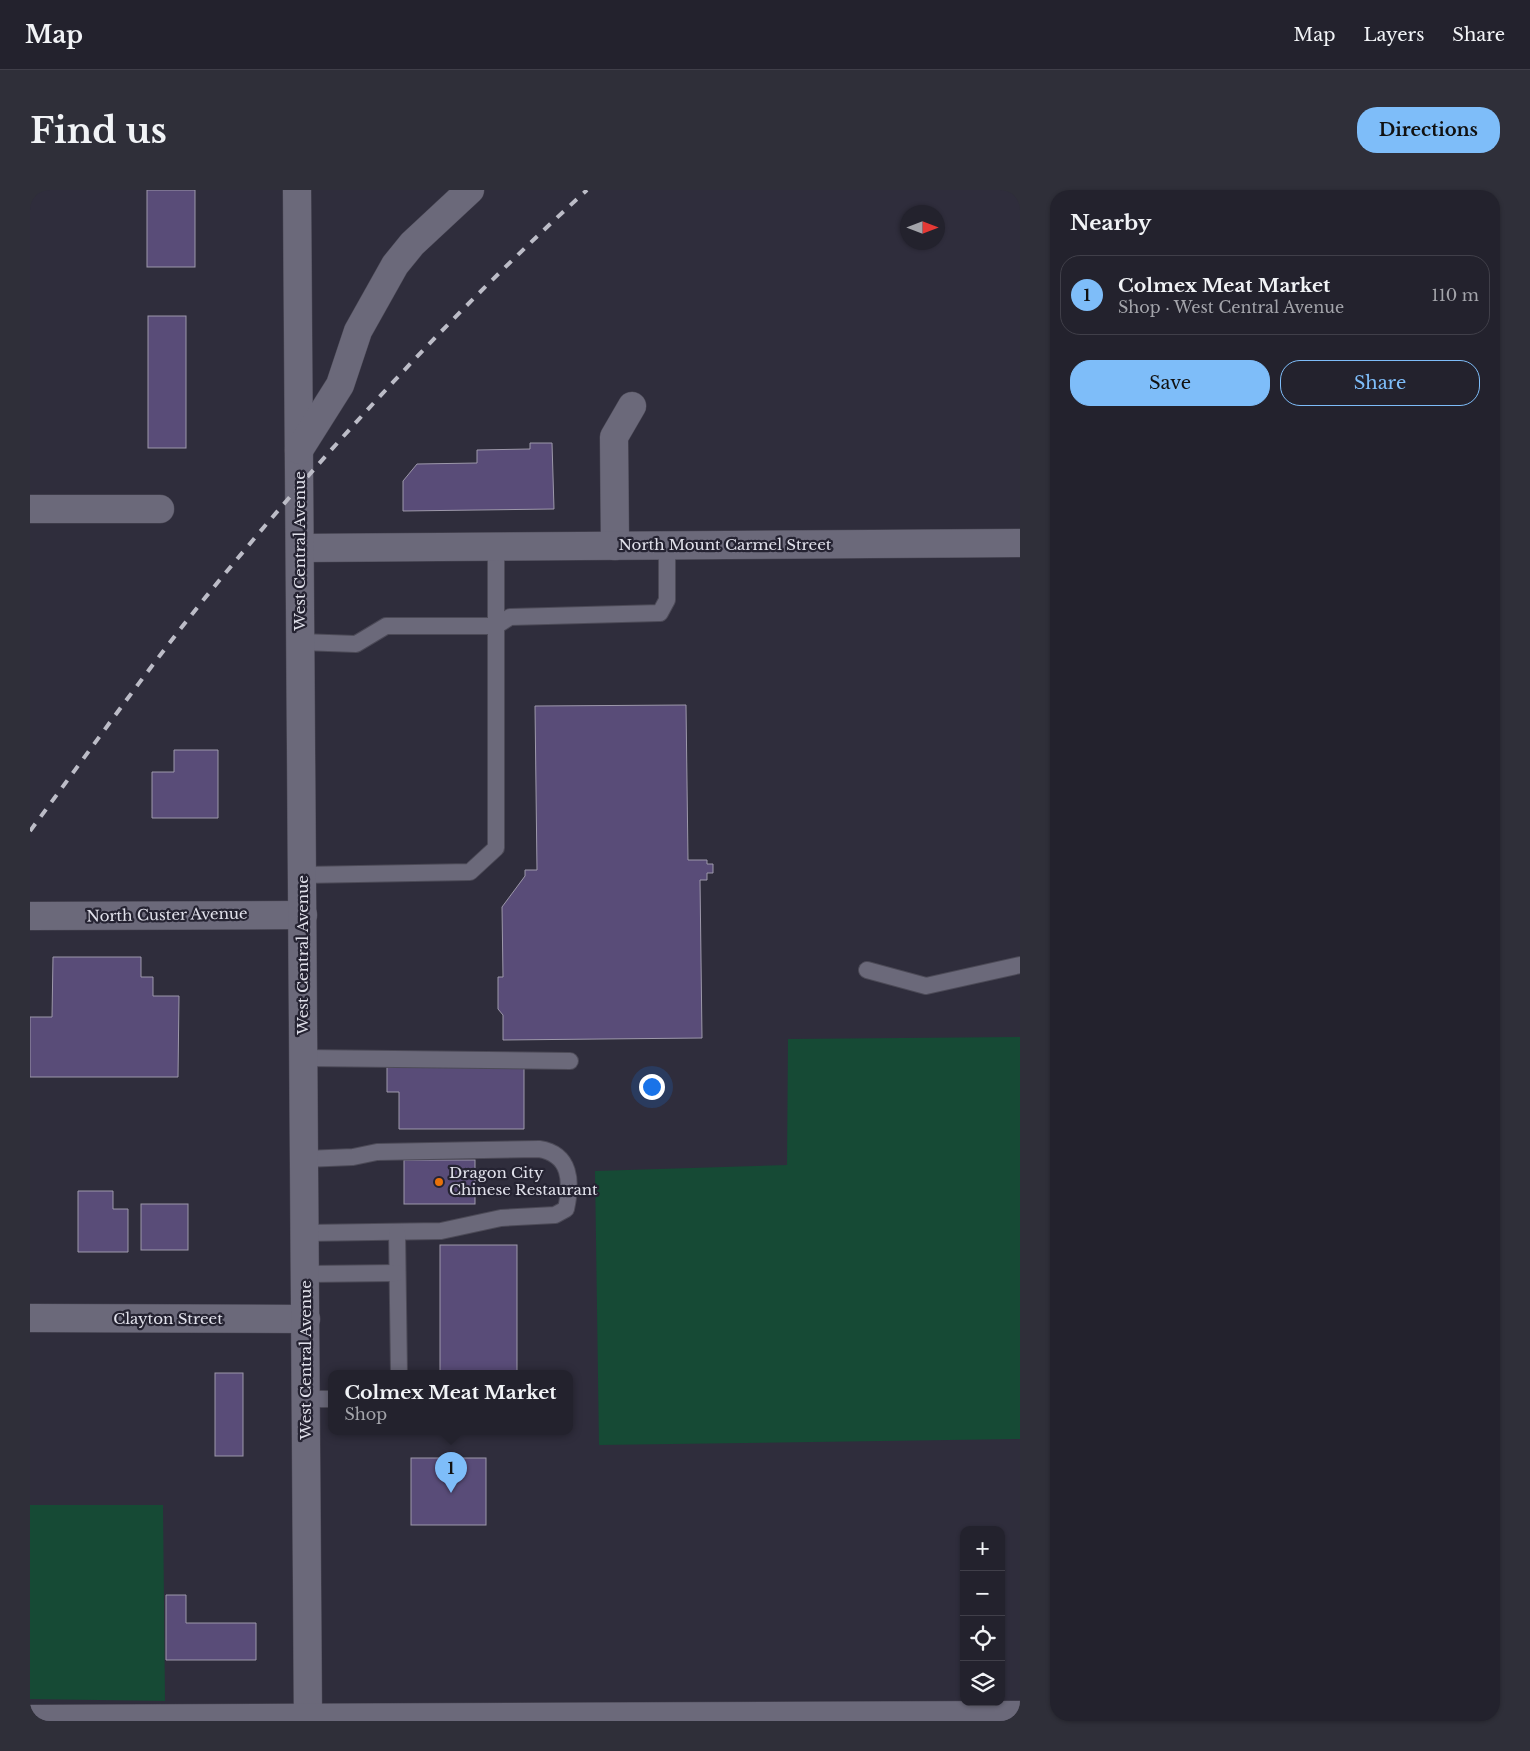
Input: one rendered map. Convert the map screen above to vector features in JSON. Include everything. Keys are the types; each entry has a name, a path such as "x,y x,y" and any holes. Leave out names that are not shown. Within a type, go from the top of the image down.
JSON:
{"street":[{"name":"West Central Avenue","path":"297,190 306,1319 320,1399 308,1719"},
{"path":"299,450 340,385 358,330 395,265 412,244 470,190"},
{"path":"615,546 614,437 632,406"},
{"path":"30,509 160,508"},
{"name":"North Mount Carmel Street","path":"300,548 1020,543"},
{"name":"North Custer Avenue","path":"30,916 303,915"},
{"name":"Clayton Street","path":"30,1318 306,1319"},
{"path":"30,1719 471,1719 1020,1715"}],"lane":[{"path":"300,642 356,644 386,626 496,626 510,617 660,613 667,600 667,545"},
{"path":"303,875 470,872 496,848 496,546"},
{"path":"867,970 926,986 1020,965"},
{"path":"304,1058 570,1061"},
{"path":"305,1159 353,1157 377,1152 539,1149 553,1151 562,1159 568,1174 570,1194 566,1209 555,1216 501,1218 441,1231 306,1233"},
{"path":"397,1232 398,1370"},
{"path":"306,1274 397,1272"}],"green space":[{"path":"1020,1037 1020,1439 599,1445 595,1171 787,1165 788,1039"},
{"path":"30,1505 163,1505 165,1701 30,1699"}],"building":[{"path":"147,190 195,190 195,267 147,267"},
{"path":"148,316 186,316 186,448 148,448"},
{"path":"530,443 552,443 554,509 403,511 403,481 417,464 477,463 477,450 530,449"},
{"path":"686,705 688,860 707,860 707,864 713,864 713,873 707,873 707,880 700,880 702,1038 503,1040 503,1015 498,1009 498,977 503,977 502,907 525,876 525,870 537,870 535,706"},
{"path":"174,750 218,750 218,818 152,818 152,772 174,772"},
{"path":"53,957 141,957 141,977 153,977 153,996 179,996 178,1077 30,1077 30,1017 52,1017"},
{"path":"387,1067 524,1067 524,1129 399,1129 399,1092 387,1092"},
{"path":"404,1160 475,1160 475,1204 404,1204"},
{"path":"78,1191 113,1191 113,1209 128,1209 128,1252 78,1252"},
{"path":"141,1204 188,1204 188,1250 141,1250"},
{"path":"440,1245 517,1245 517,1370 440,1370"},
{"path":"215,1373 243,1373 243,1456 215,1456"},
{"path":"411,1458 486,1458 486,1525 411,1525"},
{"path":"166,1595 186,1595 186,1623 256,1623 256,1660 166,1660"}],"railway":[{"path":"30,831 194,612 305,480 442,330 538,235 587,190"}],"place":[{"name":"Dragon City Chinese Restaurant","path":"439,1182"},
{"name":"Colmex Meat Market","path":"451,1493"}]}
